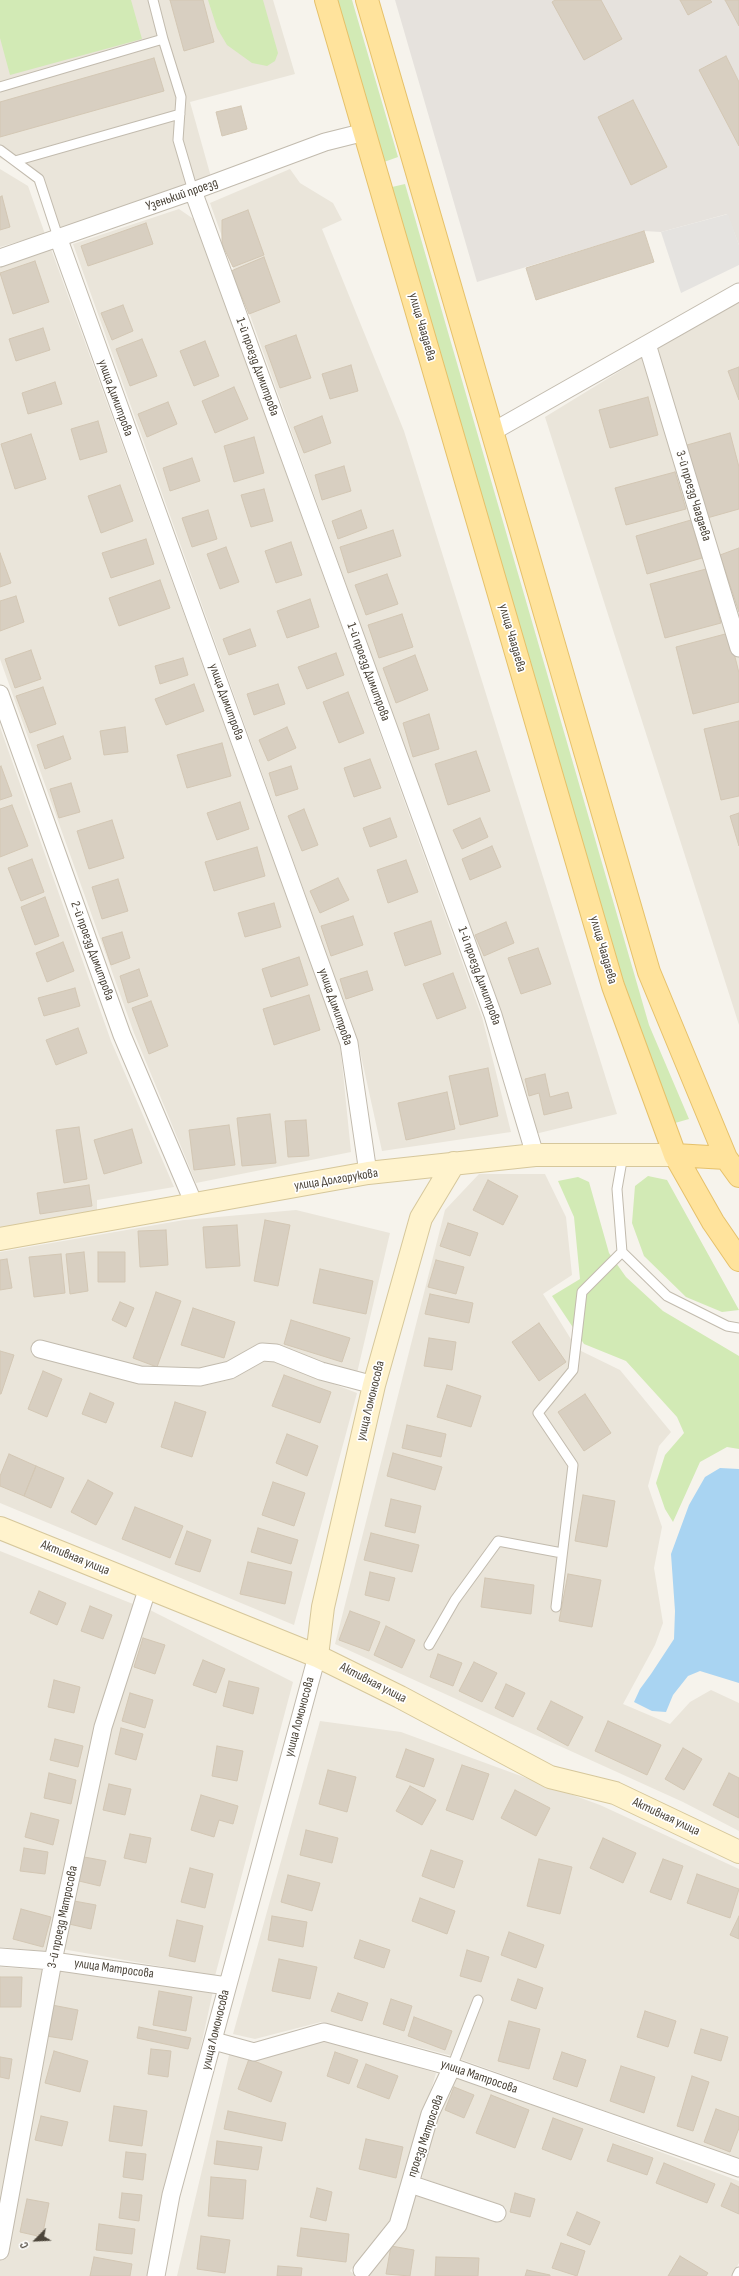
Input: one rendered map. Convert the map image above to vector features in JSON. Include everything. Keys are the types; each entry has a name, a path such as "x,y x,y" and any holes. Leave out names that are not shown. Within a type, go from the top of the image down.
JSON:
{"main road":[{"name":"улица Чаадаева","path":"326,0 613,986 675,1156 713,1222 739,1260"},
{"path":"367,0 649,972 733,1158 739,1176"},
{"name":"улица Долгорукова","path":"0,1239 368,1173 535,1155 623,1154 675,1156"},
{"path":"675,1156 733,1158"},
{"name":"улица Ломоносова","path":"317,1656 323,1607 374,1385 421,1218 454,1163"},
{"name":"Активная улица","path":"0,1528 317,1656 400,1697 550,1777 615,1793 739,1852"}],"street":[{"name":"Узенький проезд","path":"0,258 193,192 325,142 365,132"},
{"name":"1-й проезд Димитрова","path":"193,192 493,1015 535,1155"},
{"name":"улица Димитрова","path":"58,238 349,1043 368,1173"},
{"path":"492,432 739,292"},
{"name":"3-й проезд Чаадаева","path":"647,344 739,648"},
{"name":"2-й проезд Димитрова","path":"0,694 122,1035 194,1204"},
{"path":"40,1349 140,1375 200,1377 230,1370 262,1352 276,1353 321,1371 374,1385"},
{"name":"3-й проезд Матросова","path":"0,2251 54,1960 103,1727 148,1587"},
{"name":"улица Ломоносова","path":"156,2276 171,2194 214,2041 227,1986 317,1656"},
{"name":"улица Матросова","path":"0,1957 54,1960 227,1986"},
{"name":"улица Матросова","path":"214,2041 254,2052 324,2032 452,2067 739,2168"},
{"name":"проезд Матросова","path":"362,2270 398,2225 430,2114 452,2067"},
{"name":"проезд Матросова","path":"410,2184 497,2213"}],"lane":[{"path":"153,0 181,97 178,140 193,192"},
{"path":"0,87 164,39"},
{"path":"15,161 180,114"},
{"path":"0,150 39,179 58,238"},
{"path":"623,1154 617,1189 622,1252 667,1296 727,1326 739,1328"},
{"path":"556,1607 573,1465 538,1413 573,1370 582,1292 622,1252"},
{"path":"429,1645 455,1600 498,1541 562,1553"},
{"path":"452,2067 478,2000"},
{"path":"737,2276 739,2272"}],"shaded area":[{"path":"0,0 273,0 295,74 190,102 211,177 52,232 31,174 0,158"},
{"path":"395,0 739,0 739,245 727,214 661,232 644,231 477,282"},
{"path":"0,169 28,186 45,234 0,247"},
{"path":"290,169 300,183 333,203 342,220 322,229 404,431 617,1114 535,1134 500,1016 210,203"},
{"path":"179,209 195,220 482,1017 511,1132 382,1151 358,1042 73,244"},
{"path":"728,214 739,245 739,265 681,293 661,232"},
{"path":"51,249 340,1043 351,1152 196,1183 134,1033 0,659 0,267"},
{"path":"739,298 739,1025 545,417"},
{"path":"0,727 111,1041 174,1187 97,1200 97,1213 0,1228"},
{"path":"479,1174 545,1174 566,1217 572,1275 543,1294 577,1349 620,1370 671,1432 659,1446 648,1486 662,1527 654,1568 663,1623 655,1645 623,1704 670,1724 690,1702 711,1690 739,1703 739,1831 683,1802 335,1644 445,1210"},
{"path":"296,1210 390,1233 357,1373 324,1363 277,1345 227,1363 199,1369 143,1371 36,1340 31,1354 139,1384 201,1386 233,1379 265,1361 274,1361 357,1393 294,1625 0,1503 0,1252 184,1220"},
{"path":"0,1551 133,1604 96,1725 50,1952 0,1947"},
{"path":"148,1609 293,1682 215,1976 62,1949 108,1728"},
{"path":"320,1721 401,1732 600,1805 739,1869 739,2159 449,2055 321,2022 255,2039 233,2034"},
{"path":"0,1967 44,1970 0,2217"},
{"path":"58,1968 213,1991 151,2276 0,2276 0,2256"},
{"path":"325,2040 436,2073 392,2224 350,2271 357,2276 177,2276 230,2051"},
{"path":"455,2076 739,2181 739,2263 732,2276 366,2276 415,2193 502,2221 506,2208 422,2178 434,2119"}],"green space":[{"path":"0,0 131,0 142,39 10,75 0,38"},
{"path":"208,0 263,0 278,53 275,61 267,66 252,63 227,45 217,28"},
{"path":"337,0 352,0 398,157 384,162"},
{"path":"405,184 649,1025 689,1119 675,1123 632,1016 392,187"},
{"path":"648,1176 667,1180 739,1310 722,1312 686,1297 644,1256 632,1223 635,1186"},
{"path":"578,1177 589,1182 609,1253 626,1277 663,1311 739,1356 739,1449 727,1447 700,1462 673,1522 665,1509 656,1483 665,1455 684,1433 677,1417 626,1361 584,1344 552,1296 580,1279 574,1217 558,1181"}],"water":[{"path":"720,1468 739,1469 739,1683 700,1671 688,1676 673,1695 666,1712 652,1711 634,1702 640,1689 674,1639 675,1611 671,1554 689,1505 705,1477"}],"building":[{"path":"170,0 203,0 214,42 184,51"},
{"path":"555,0 601,0 622,39 584,60 552,2"},
{"path":"680,0 710,0 712,2 688,15"},
{"path":"725,0 739,0 739,26"},
{"path":"726,56 739,82 739,146 699,70"},
{"path":"154,58 164,91 0,137 0,102"},
{"path":"633,100 667,167 631,185 598,117"},
{"path":"241,106 247,129 222,136 216,112"},
{"path":"2,196 10,227 0,230 0,197"},
{"path":"248,210 264,255 233,267 222,244 222,220"},
{"path":"146,223 153,244 88,266 81,246"},
{"path":"644,231 654,262 536,300 526,268"},
{"path":"264,257 280,302 249,314 231,271"},
{"path":"35,261 49,302 13,314 0,273"},
{"path":"123,305 133,331 112,340 101,313"},
{"path":"43,328 50,350 16,361 9,339"},
{"path":"296,335 311,378 280,388 265,346"},
{"path":"142,339 157,376 130,386 116,349"},
{"path":"205,341 219,376 194,386 180,351"},
{"path":"351,365 358,391 330,399 322,374"},
{"path":"739,367 739,400 728,371"},
{"path":"55,382 62,404 28,414 22,393"},
{"path":"234,387 248,419 215,433 202,401"},
{"path":"648,397 658,435 610,448 599,410"},
{"path":"168,402 177,424 147,437 138,414"},
{"path":"322,416 331,443 304,453 294,427"},
{"path":"98,421 107,452 80,460 71,429"},
{"path":"730,433 739,467 739,509 707,518 687,445"},
{"path":"31,434 46,479 15,489 1,444"},
{"path":"254,437 264,473 234,482 224,446"},
{"path":"192,458 200,481 170,491 163,468"},
{"path":"344,466 351,491 322,500 315,475"},
{"path":"675,472 686,509 626,525 615,488"},
{"path":"120,485 133,521 101,533 88,496"},
{"path":"264,489 273,521 251,527 241,495"},
{"path":"208,510 217,539 192,547 182,518"},
{"path":"361,510 367,528 338,539 332,521"},
{"path":"691,520 702,558 647,574 636,536"},
{"path":"393,530 401,556 348,573 340,547"},
{"path":"146,539 154,564 111,578 102,553"},
{"path":"291,542 302,575 276,583 265,551"},
{"path":"226,547 239,582 220,589 207,554"},
{"path":"739,548 739,612 720,555"},
{"path":"0,553 11,583 0,587"},
{"path":"706,569 721,623 665,638 650,584"},
{"path":"387,574 398,604 366,615 355,585"},
{"path":"160,580 170,608 119,626 109,598"},
{"path":"16,596 24,622 0,631 0,601"},
{"path":"310,599 319,627 287,638 277,611"},
{"path":"402,614 413,647 379,658 368,625"},
{"path":"250,629 256,646 229,655 223,639"},
{"path":"729,633 739,673 739,702 693,714 676,647"},
{"path":"31,650 41,679 15,688 5,659"},
{"path":"336,653 344,675 307,689 298,667"},
{"path":"415,655 428,690 396,703 383,668"},
{"path":"183,658 188,675 160,684 155,666"},
{"path":"194,684 204,711 166,725 155,699"},
{"path":"278,684 285,704 254,715 247,694"},
{"path":"43,687 56,724 30,733 16,696"},
{"path":"348,692 364,733 339,743 323,702"},
{"path":"429,714 439,749 413,757 403,723"},
{"path":"739,721 739,796 721,800 704,729"},
{"path":"125,727 128,752 104,755 100,731"},
{"path":"287,727 296,748 268,761 259,740"},
{"path":"63,736 71,759 45,769 37,745"},
{"path":"222,743 231,776 187,788 177,755"},
{"path":"476,751 490,791 448,805 435,764"},
{"path":"370,759 381,788 354,797 344,768"},
{"path":"1,766 12,796 0,800 0,767"},
{"path":"291,766 298,789 276,796 269,773"},
{"path":"71,783 80,812 59,818 50,789"},
{"path":"240,802 249,829 217,840 207,813"},
{"path":"12,805 28,846 0,857 0,809"},
{"path":"304,809 318,845 302,851 288,816"},
{"path":"739,813 739,846 730,816"},
{"path":"390,818 397,837 370,847 363,828"},
{"path":"480,818 488,837 462,849 453,830"},
{"path":"112,820 124,858 89,869 77,831"},
{"path":"492,846 501,867 470,880 462,859"},
{"path":"257,847 265,876 214,891 205,862"},
{"path":"32,859 44,892 21,901 8,868"},
{"path":"406,860 418,892 388,903 377,870"},
{"path":"338,878 349,900 320,913 310,891"},
{"path":"118,879 128,911 102,919 92,887"},
{"path":"45,897 59,936 35,945 21,907"},
{"path":"274,903 281,927 245,937 238,913"},
{"path":"353,916 363,945 331,956 321,926"},
{"path":"431,921 441,954 405,966 394,933"},
{"path":"506,922 514,943 484,956 475,935"},
{"path":"122,932 130,958 111,965 102,938"},
{"path":"63,942 74,971 47,982 36,953"},
{"path":"538,948 551,984 521,994 508,958"},
{"path":"299,957 308,985 271,997 262,969"},
{"path":"139,969 148,996 128,1003 120,976"},
{"path":"367,971 373,990 346,999 340,979"},
{"path":"453,973 466,1008 437,1019 423,984"},
{"path":"75,988 80,1006 44,1016 38,998"},
{"path":"309,995 320,1030 274,1045 263,1009"},
{"path":"151,1001 168,1046 149,1054 132,1008"},
{"path":"78,1028 87,1053 56,1065 46,1040"},
{"path":"488,1068 498,1116 460,1125 449,1076"},
{"path":"545,1074 550,1097 568,1092 572,1108 544,1115 539,1093 529,1096 525,1079"},
{"path":"447,1092 455,1129 406,1140 398,1103"},
{"path":"270,1114 276,1163 242,1166 237,1118"},
{"path":"306,1120 309,1156 288,1157 285,1121"},
{"path":"229,1125 235,1165 194,1170 189,1130"},
{"path":"79,1127 87,1179 64,1183 56,1130"},
{"path":"132,1129 142,1163 104,1174 94,1140"},
{"path":"488,1180 518,1196 503,1225 473,1210"},
{"path":"89,1185 92,1206 40,1214 37,1193"},
{"path":"265,1220 290,1225 278,1286 254,1281"},
{"path":"448,1223 478,1233 470,1256 440,1246"},
{"path":"237,1225 240,1266 206,1268 203,1227"},
{"path":"166,1230 168,1265 140,1267 138,1231"},
{"path":"84,1252 88,1291 70,1294 66,1254"},
{"path":"98,1252 125,1252 125,1282 98,1282"},
{"path":"61,1254 65,1293 34,1297 29,1257"},
{"path":"7,1259 12,1288 0,1290 0,1260"},
{"path":"436,1260 464,1267 456,1294 428,1287"},
{"path":"320,1269 373,1281 366,1314 313,1303"},
{"path":"156,1292 181,1301 157,1367 133,1358"},
{"path":"430,1294 473,1303 469,1323 425,1314"},
{"path":"120,1302 134,1308 126,1327 112,1320"},
{"path":"193,1308 235,1322 224,1358 181,1345"},
{"path":"291,1320 350,1338 342,1362 284,1344"},
{"path":"539,1323 566,1362 539,1381 512,1342"},
{"path":"429,1338 456,1342 452,1370 424,1366"},
{"path":"0,1351 14,1355 1,1394 0,1394"},
{"path":"43,1371 62,1379 47,1417 28,1409"},
{"path":"284,1375 331,1392 320,1423 272,1406"},
{"path":"447,1385 481,1396 471,1427 437,1417"},
{"path":"90,1393 114,1403 106,1423 82,1414"},
{"path":"585,1394 611,1433 584,1451 558,1412"},
{"path":"175,1402 206,1412 192,1457 161,1447"},
{"path":"407,1425 446,1434 441,1457 402,1448"},
{"path":"287,1434 318,1446 307,1476 276,1463"},
{"path":"393,1453 442,1467 435,1490 387,1476"},
{"path":"9,1454 36,1466 24,1496 0,1486 0,1476"},
{"path":"36,1466 64,1478 51,1508 24,1496"},
{"path":"88,1480 113,1493 96,1525 71,1512"},
{"path":"273,1482 305,1493 294,1526 262,1515"},
{"path":"583,1495 615,1501 607,1547 575,1541"},
{"path":"391,1499 421,1506 415,1533 385,1526"},
{"path":"135,1507 183,1526 170,1558 122,1539"},
{"path":"258,1528 298,1540 291,1564 251,1552"},
{"path":"187,1531 211,1540 200,1572 175,1564"},
{"path":"371,1533 419,1545 412,1572 364,1560"},
{"path":"248,1562 292,1572 285,1604 240,1594"},
{"path":"370,1572 395,1578 389,1601 365,1595"},
{"path":"568,1574 601,1580 592,1627 559,1621"},
{"path":"485,1578 534,1585 531,1614 481,1607"},
{"path":"39,1591 66,1603 57,1625 30,1613"},
{"path":"90,1606 112,1615 103,1639 81,1631"},
{"path":"350,1611 380,1622 369,1651 339,1640"},
{"path":"386,1626 415,1640 402,1668 374,1655"},
{"path":"143,1638 165,1645 155,1674 134,1667"},
{"path":"438,1654 462,1663 453,1686 430,1677"},
{"path":"203,1660 225,1669 216,1693 193,1685"},
{"path":"474,1662 497,1673 482,1702 459,1691"},
{"path":"54,1680 80,1687 74,1713 48,1707"},
{"path":"229,1681 259,1688 253,1714 223,1706"},
{"path":"506,1684 525,1693 513,1717 495,1708"},
{"path":"130,1693 153,1700 145,1728 122,1721"},
{"path":"551,1701 583,1717 568,1746 537,1729"},
{"path":"608,1721 661,1745 647,1775 595,1751"},
{"path":"121,1728 143,1734 136,1760 115,1754"},
{"path":"55,1739 83,1746 78,1767 50,1760"},
{"path":"217,1746 243,1751 237,1781 212,1776"},
{"path":"683,1748 702,1759 684,1790 665,1779"},
{"path":"406,1749 434,1759 424,1787 396,1777"},
{"path":"462,1765 489,1774 473,1820 446,1810"},
{"path":"328,1770 356,1777 347,1812 319,1804"},
{"path":"49,1773 76,1780 71,1804 44,1798"},
{"path":"729,1773 739,1778 739,1818 713,1805"},
{"path":"109,1784 131,1789 125,1815 103,1810"},
{"path":"410,1786 436,1800 422,1825 396,1811"},
{"path":"515,1790 550,1808 536,1836 501,1818"},
{"path":"201,1795 238,1806 233,1824 219,1820 214,1837 191,1830"},
{"path":"31,1813 59,1820 53,1845 25,1837"},
{"path":"306,1830 338,1838 332,1863 300,1855"},
{"path":"130,1834 151,1838 146,1863 124,1858"},
{"path":"603,1838 636,1853 623,1883 590,1868"},
{"path":"24,1848 48,1852 45,1874 20,1871"},
{"path":"431,1850 463,1861 454,1888 422,1876"},
{"path":"84,1857 106,1861 100,1886 79,1881"},
{"path":"539,1859 572,1867 560,1914 527,1906"},
{"path":"663,1859 683,1866 671,1900 650,1892"},
{"path":"190,1868 213,1874 205,1908 181,1902"},
{"path":"697,1874 739,1889 730,1918 687,1903"},
{"path":"288,1875 320,1883 312,1911 281,1902"},
{"path":"420,1898 455,1911 447,1934 412,1921"},
{"path":"74,1901 96,1905 91,1929 69,1924"},
{"path":"21,1909 51,1917 43,1947 13,1939"},
{"path":"272,1916 307,1922 303,1947 268,1940"},
{"path":"739,1916 739,1939 730,1935"},
{"path":"177,1920 203,1926 195,1962 169,1956"},
{"path":"509,1932 544,1945 536,1968 501,1955"},
{"path":"360,1940 390,1950 384,1968 354,1958"},
{"path":"467,1950 489,1957 481,1982 460,1976"},
{"path":"279,1959 317,1967 310,1999 272,1991"},
{"path":"0,1977 22,1977 21,2007 0,2007"},
{"path":"518,1979 543,1988 536,2009 511,2000"},
{"path":"159,1991 192,1997 186,2031 153,2025"},
{"path":"338,1993 368,2003 362,2021 331,2011"},
{"path":"391,1999 412,2006 404,2031 383,2024"},
{"path":"52,2005 78,2010 72,2040 46,2036"},
{"path":"645,2011 676,2021 668,2047 637,2037"},
{"path":"414,2017 452,2031 445,2050 408,2036"},
{"path":"509,2021 540,2029 529,2069 498,2061"},
{"path":"139,2027 191,2038 188,2049 137,2038"},
{"path":"701,2029 728,2037 721,2061 694,2053"},
{"path":"151,2049 171,2051 168,2077 148,2074"},
{"path":"54,2051 88,2061 80,2092 45,2083"},
{"path":"335,2052 358,2060 349,2084 327,2076"},
{"path":"562,2052 586,2060 577,2087 553,2079"},
{"path":"0,2057 12,2059 9,2079 0,2077"},
{"path":"249,2059 282,2072 271,2102 238,2089"},
{"path":"366,2064 398,2076 389,2099 357,2087"},
{"path":"621,2066 655,2077 644,2113 610,2101"},
{"path":"692,2076 709,2082 693,2131 677,2126"},
{"path":"454,2087 474,2095 464,2118 445,2110"},
{"path":"491,2095 529,2110 515,2148 476,2133"},
{"path":"114,2106 147,2111 142,2146 109,2141"},
{"path":"716,2109 739,2117 739,2128 730,2152 704,2142"},
{"path":"228,2111 286,2123 282,2141 224,2129"},
{"path":"41,2116 68,2122 62,2146 35,2140"},
{"path":"553,2118 583,2129 571,2160 542,2149"},
{"path":"366,2139 403,2147 396,2178 359,2169"},
{"path":"217,2141 262,2147 258,2170 214,2164"},
{"path":"613,2144 653,2158 647,2175 607,2161"},
{"path":"126,2152 146,2154 143,2180 123,2177"},
{"path":"664,2163 715,2184 707,2203 656,2183"},
{"path":"211,2177 246,2180 243,2219 208,2216"},
{"path":"731,2183 739,2187 739,2214 721,2206"},
{"path":"317,2188 332,2192 326,2221 310,2217"},
{"path":"122,2193 142,2195 139,2221 119,2218"},
{"path":"515,2193 535,2199 530,2217 510,2212"},
{"path":"27,2199 49,2203 42,2237 20,2232"},
{"path":"577,2212 600,2222 590,2245 567,2235"},
{"path":"99,2224 135,2229 132,2254 96,2250"},
{"path":"301,2228 349,2234 346,2262 297,2256"},
{"path":"201,2236 230,2240 225,2273 197,2269"},
{"path":"561,2243 585,2251 577,2276 552,2268"},
{"path":"391,2246 414,2250 410,2276 386,2274"},
{"path":"680,2256 708,2273 706,2276 668,2276"},
{"path":"94,2257 132,2264 130,2276 90,2276"},
{"path":"436,2257 479,2258 478,2276 435,2276"},
{"path":"278,2266 302,2268 301,2276 277,2276"},
{"path":"527,2270 550,2275 550,2276 525,2276"}]}
